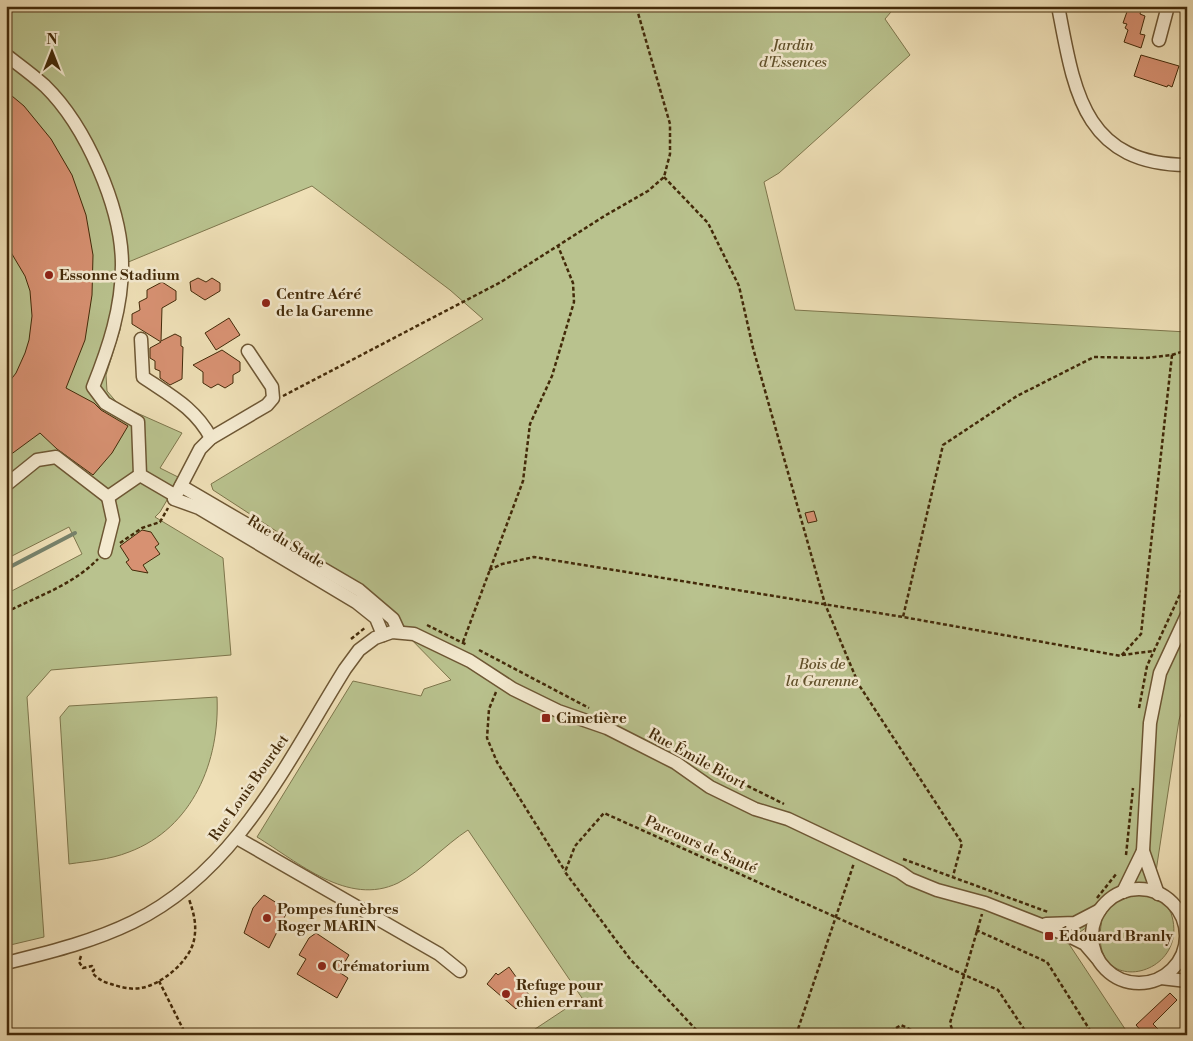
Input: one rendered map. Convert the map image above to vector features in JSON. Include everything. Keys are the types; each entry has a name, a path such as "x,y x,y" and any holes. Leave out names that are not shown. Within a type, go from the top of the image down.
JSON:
{"street":[{"path":"1058,6 1072,76 1088,118 1117,146 1136,157 1161,164 1187,165"},
{"path":"1159,40 1168,6"},
{"path":"6,55 46,87 83,136 105,181 117,227 122,264 120,298 110,343 93,386 105,403 138,422 140,475"},
{"path":"141,340 143,377 191,410 202,421 211,438"},
{"path":"140,475 179,491 200,449 211,438 266,405 273,398 272,387 248,351"},
{"path":"6,486 37,460 56,457 108,497 113,520 106,552"},
{"path":"108,497 140,475"},
{"name":"Rue du Stade","path":"379,622 356,602 199,508 174,499 179,491 358,590 393,619 400,632"},
{"path":"1158,894 1144,851 1150,722 1157,685 1171,647 1187,615"},
{"path":"379,622 379,636"},
{"path":"1171,647 1187,626"},
{"name":"Rue Émile Biort","path":"379,636 400,632 418,636 457,654 500,681 558,711 608,728 676,763 710,787 755,809 788,819 937,890 985,903 1045,924 1069,924 1083,920 1097,905"},
{"name":"Rue Louis Bourdet","path":"6,963 76,946 134,922 186,888 220,858 237,838 296,748 344,669 360,650 379,636"},
{"path":"237,838 438,954 460,971"},
{"path":"1123,892 1144,851"},
{"path":"1141,890 1158,894 1171,902 1180,914 1185,927 1185,951 1173,969 1161,978 1147,983 1132,983 1118,978 1106,970 1097,958 1092,933 1097,905 1123,892 1141,890"},
{"name":"Rue Émile Biort","path":"1009,912 1085,944 1097,958"},
{"path":"1161,978 1187,981"}],"path":[{"path":"266,405 501,282 648,191 664,177 670,154 670,124 636,6"},
{"path":"664,177 708,223 739,286 753,348 824,604 859,685 962,844 953,876"},
{"path":"457,654 523,481 530,424 552,376 574,302 573,283 558,246"},
{"path":"903,617 943,446 1017,396 1094,357 1146,358 1172,355 1187,350"},
{"path":"1120,656 1141,634 1172,355"},
{"path":"489,570 502,564 534,557 903,617 1120,656 1153,651"},
{"path":"1139,715 1147,666 1187,579"},
{"path":"349,641 360,630 379,622"},
{"path":"424,624 463,642 593,710"},
{"path":"500,681 489,709 487,738 497,762 565,872 630,959 701,1035"},
{"path":"688,757 792,808"},
{"path":"1124,860 1134,781"},
{"name":"Parcours de Santé","path":"565,872 575,846 604,813 998,990 1028,1035"},
{"path":"796,1035 857,853"},
{"path":"900,858 1052,913"},
{"path":"1097,905 1122,868"},
{"path":"76,946 82,956 79,962 83,968 92,966 94,970 92,972 93,975 104,982 123,988 141,988 159,981 184,959 194,942 196,920 186,888"},
{"path":"954,1035 950,1023 985,903"},
{"path":"976,930 1047,962 1092,1035"},
{"path":"159,981 186,1035"},
{"path":"886,1035 901,1025 922,1035"}],"green space":[{"name":"Bois de la Garenne","path":"6,6 896,6 885,19 910,55 779,173 764,182 795,310 1187,332 1187,695 1179,720 1155,878 1132,895 1154,898 1168,908 1171,913 1173,936 1167,953 1153,966 1137,972 1121,970 1107,961 1101,943 1103,916 1067,941 1129,1035 526,1035 582,998 468,830 406,878 398,883 379,889 342,886 306,869 257,837 353,681 421,696 424,689 451,680 356,583 213,490 211,484 483,319 450,290 312,186 126,263 123,312 120,330 106,375 107,391 119,405 182,433 160,468 180,478 160,512 155,517 223,558 231,655 51,670 27,697 44,937 6,946 6,594 82,554 69,527 6,559"},
{"path":"217,697 214,745 198,790 186,809 170,827 151,841 129,852 106,859 69,864 60,717 69,706"}],"building":[{"path":"1129,6 1142,6 1140,14 1145,16 1140,34 1145,35 1141,48 1124,42 1128,30 1125,28 1127,24 1123,23"},
{"path":"1141,55 1179,66 1172,87 1134,76"},
{"name":"Essonne Stadium","path":"6,91 24,106 51,139 72,175 86,215 93,255 92,295 85,340 66,388 94,403 101,410 128,426 112,453 93,475 57,449 40,433 6,458 6,386 16,373 25,353 29,340 32,316 30,291 25,276 6,244"},
{"path":"198,278 206,282 212,278 220,283 220,291 205,300 191,291 190,282"},
{"path":"162,282 176,291 176,300 162,308 161,341 175,334 181,337 181,346 183,347 182,379 170,385 160,378 160,371 155,369 155,361 150,358 150,348 161,342 132,324 132,314 140,310 139,302 147,298 147,290"},
{"path":"229,318 240,335 216,350 205,333"},
{"path":"222,350 240,362 240,371 233,375 233,383 225,388 218,384 211,388 203,383 203,372 193,365"},
{"path":"814,511 817,521 808,523 805,513"},
{"path":"142,530 151,532 159,544 155,547 160,554 143,565 148,573 132,570 126,562 129,560 120,546"},
{"name":"Pompes funèbres Roger MARIN","path":"264,895 288,910 269,948 244,933 253,908"},
{"name":"Crématorium","path":"316,933 349,955 339,972 348,978 337,998 297,974 306,959 299,955 309,938"},
{"path":"509,967 529,995 516,1009 487,984 496,973 498,975"},
{"path":"1170,993 1177,1000 1153,1024 1164,1035 1149,1035 1145,1030 1143,1033 1136,1025"}],"waterway":[{"path":"6,569 75,533"}],"place":[{"name":"Essonne Stadium","path":"49,275"},
{"name":"Centre Aéré de la Garenne","path":"266,303"},
{"name":"Cimetière","path":"546,718"},
{"name":"Pompes funèbres Roger MARIN","path":"267,918"},
{"name":"Édouard Branly","path":"1049,936"},
{"name":"Crématorium","path":"322,966"},
{"name":"Refuge pour chien errant","path":"506,994"}],"park label":[{"name":"Jardin d'Essences","path":"793,54"}]}
